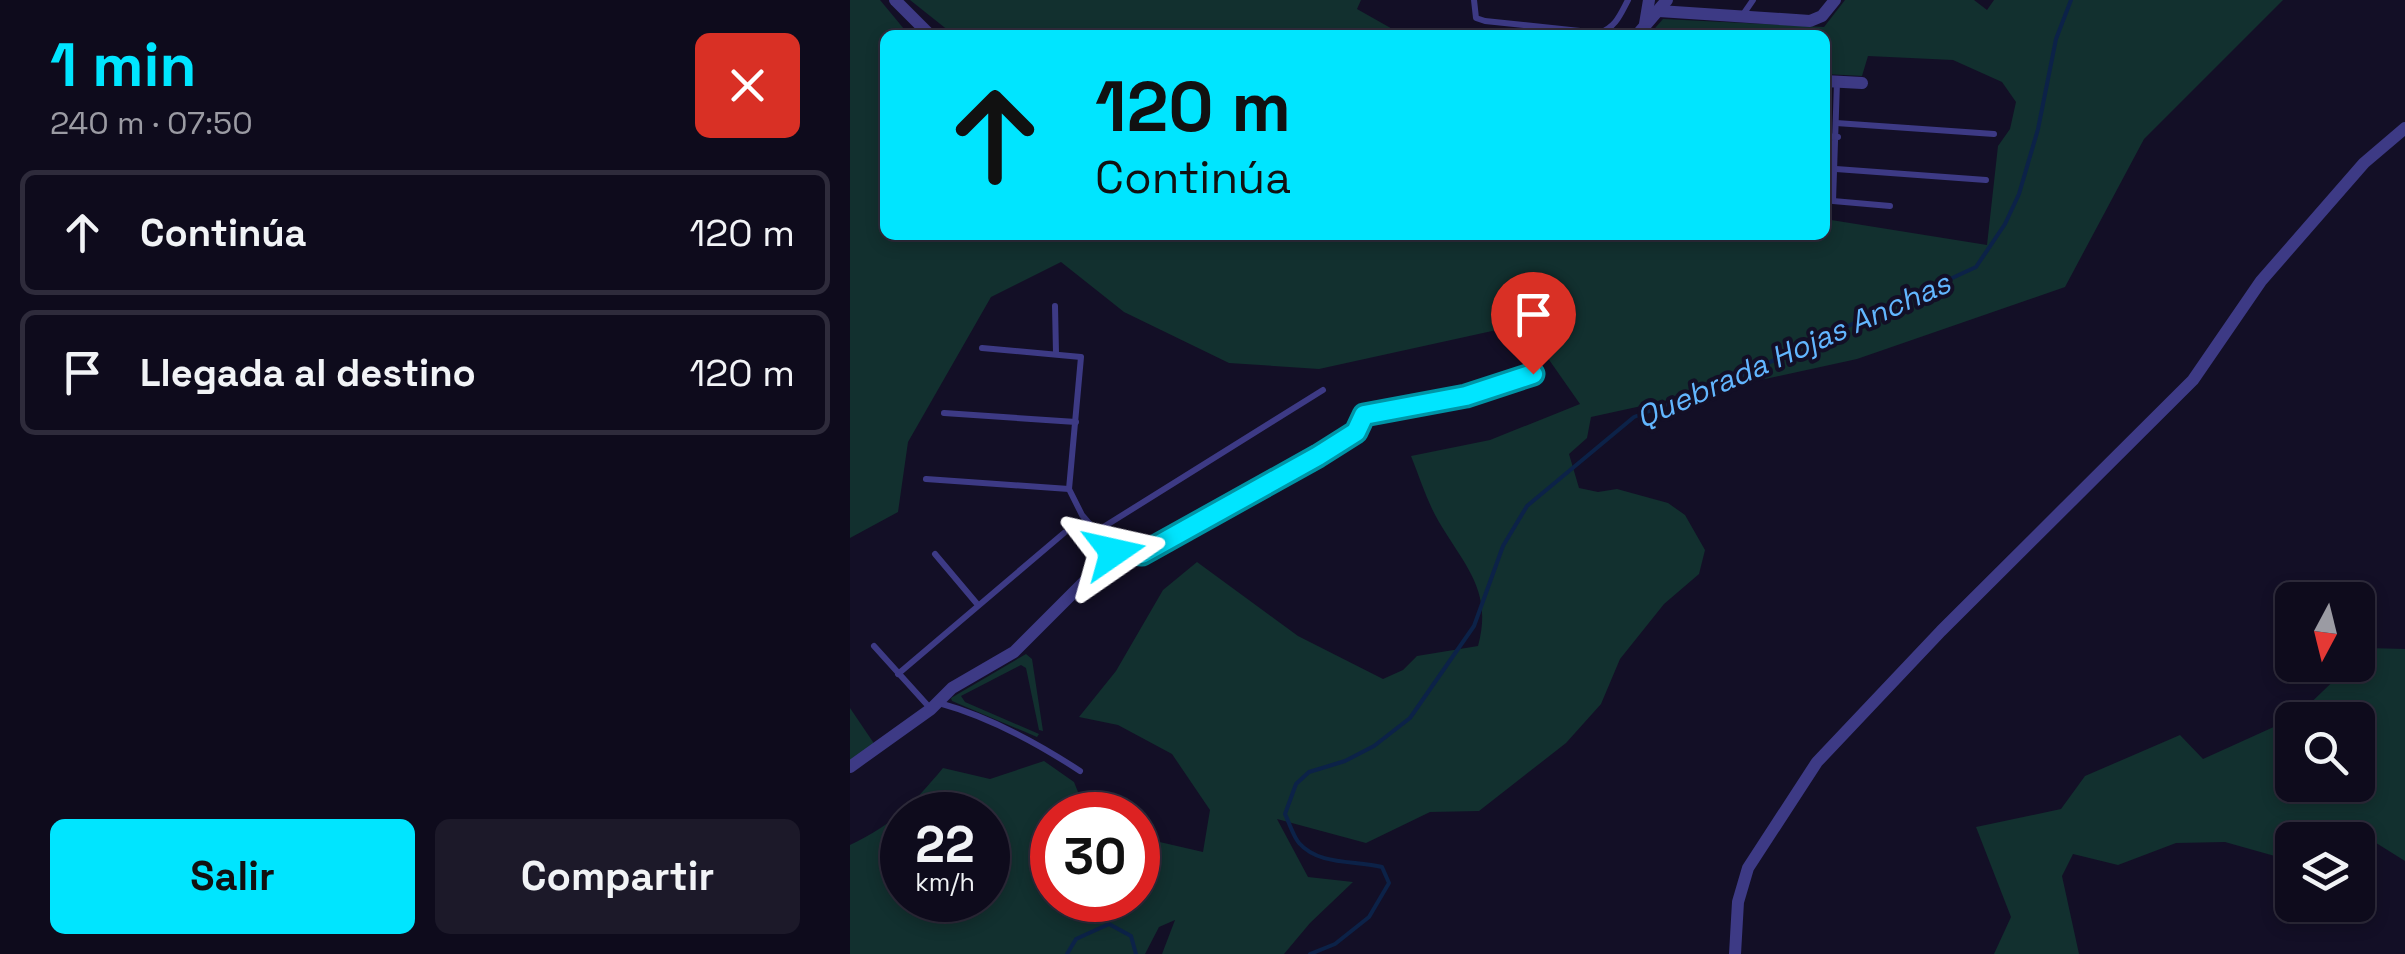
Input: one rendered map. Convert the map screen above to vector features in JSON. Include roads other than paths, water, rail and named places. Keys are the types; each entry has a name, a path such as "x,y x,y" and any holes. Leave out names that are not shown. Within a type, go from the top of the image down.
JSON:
{"street":[{"path":"895,0 925,30"},
{"path":"1642,30 1658,4 1810,21 1822,16 1835,0"},
{"path":"1831,81 1862,84"},
{"path":"1735,954 1738,902 1748,868 1816,762 2193,380 2261,281 2364,163 2405,128"},
{"path":"850,768 934,706 952,688 1014,652 1114,552 1142,554 1318,456"}],"lane":[{"path":"1474,0 1476,18 1485,21 1578,30"},
{"path":"1604,30 1618,20 1628,0"},
{"path":"1741,16 1754,0"},
{"path":"1831,81 1838,137 1833,201 1890,206"},
{"path":"1835,122 1994,134"},
{"path":"1830,136 1838,137"},
{"path":"1836,169 1986,180"},
{"path":"1055,306 1056,353"},
{"path":"982,348 1077,355 1082,361 1069,489 1082,515 1114,552"},
{"path":"1318,456 1356,432 1364,415 1466,396 1533,374"},
{"path":"1097,530 1322,390"},
{"path":"944,413 1076,422"},
{"path":"926,479 1069,489"},
{"path":"898,674 1064,533"},
{"path":"935,554 978,606"},
{"path":"874,646 934,706 991,721 1080,771"}],"waterway":[{"name":"Quebrada Hojas Anchas","path":"1310,954 1335,944 1369,917 1389,883 1382,867 1327,859 1299,843 1285,814 1296,784 1309,772 1345,761 1374,746 1410,718 1474,626 1503,546 1527,506 1634,417 1729,381 1976,267 2005,224 2019,194 2038,129 2056,39 2071,0"},
{"name":"Quebrada Hojas Anchas","path":"1067,954 1076,939 1109,924 1131,936 1136,954"}]}
